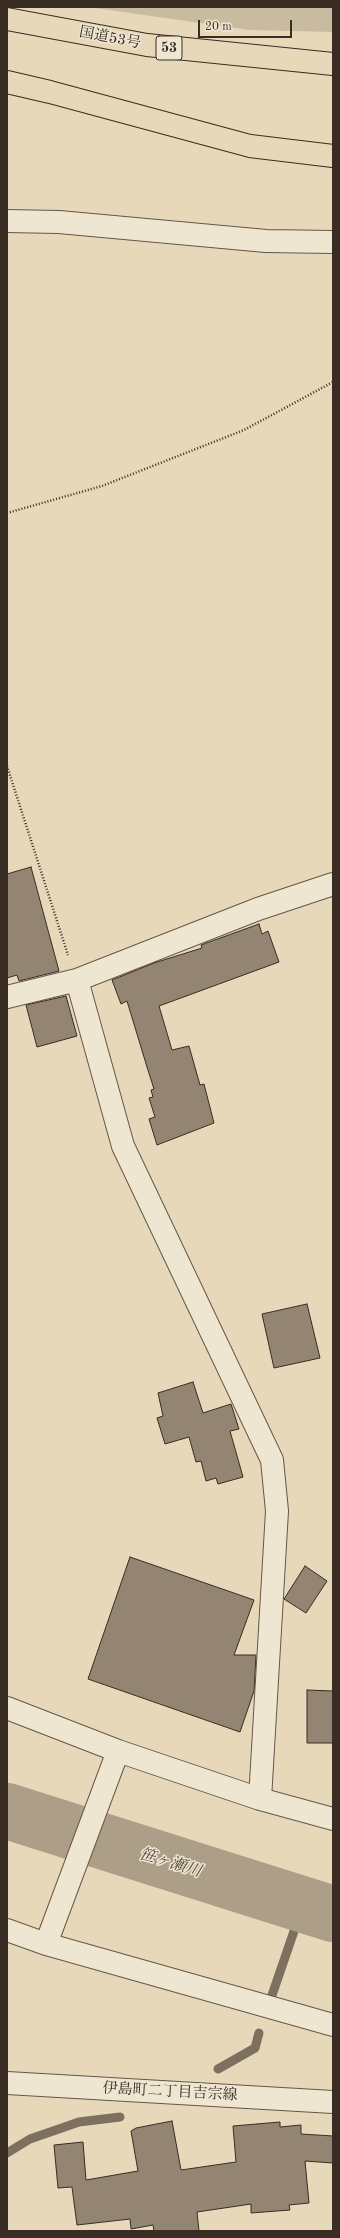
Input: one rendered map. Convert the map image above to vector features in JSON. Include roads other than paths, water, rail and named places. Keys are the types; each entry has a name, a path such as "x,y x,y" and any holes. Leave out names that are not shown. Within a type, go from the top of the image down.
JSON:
{"highway":[{"name":"国道53号","path":"7,19 147,45 333,64"},
{"path":"7,82 50,92 250,146 333,156"}],"street":[{"path":"7,220 59,222 266,241 333,242"},
{"path":"7,997 77,980 258,909 333,884"},
{"path":"77,980 123,1146 272,1460 277,1511 260,1799"},
{"path":"7,1708 115,1758 333,1819"},
{"path":"46,1944 115,1758"},
{"path":"7,1930 46,1944 333,2025"},
{"name":"伊島町二丁目吉宗線","path":"7,2083 333,2102"}],"waterway":[{"name":"笹ヶ瀬川","path":"7,1811 333,1914"},
{"path":"270,2001 303,1905"},
{"path":"218,2069 255,2048 259,2033"},
{"path":"7,2153 30,2139 79,2122 120,2117"}]}
